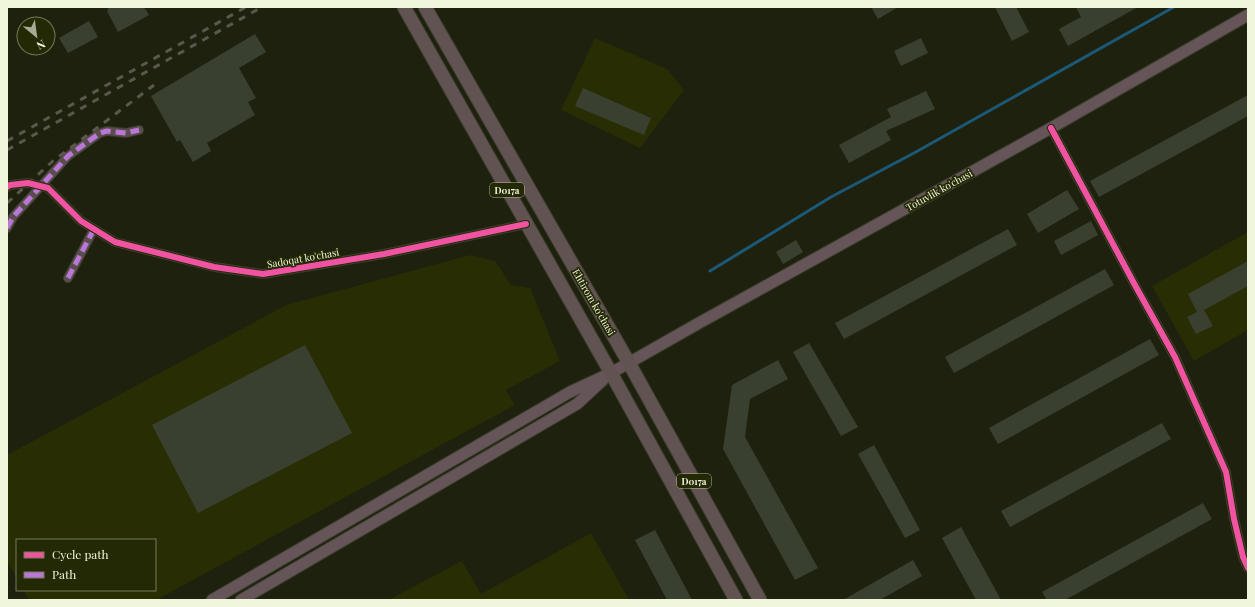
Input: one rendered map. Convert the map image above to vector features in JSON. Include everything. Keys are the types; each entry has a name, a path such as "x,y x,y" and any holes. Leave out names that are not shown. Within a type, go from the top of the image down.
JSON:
{"main road":[{"name":"Ehtirom ko'chasi","path":"404,7 611,373 736,600"},
{"name":"Ehtirom ko'chasi","path":"425,7 629,363 760,600"},
{"name":"Totuvlik ko'chasi","path":"611,373 1051,128 1248,15"},
{"path":"212,600 570,392 611,373"},
{"path":"241,600 577,404 611,373"}],"street":[{"path":"1051,128 1178,363 1226,472 1234,520 1243,557 1248,568"},
{"path":"7,228 13,217 68,156 100,133 107,131 126,133 139,130"},
{"name":"Sadoqat ko'chasi","path":"7,187 10,185 28,183 48,188 82,221 115,242 214,267 263,274 384,254 526,224"},
{"path":"68,278 94,229"}],"shaded area":[{"path":"595,38 667,69 684,90 640,148 561,110"},
{"path":"1248,232 1248,330 1194,361 1152,286"},
{"path":"470,255 495,261 511,285 530,288 560,361 506,390 515,405 156,600 29,600 24,591 156,591 156,539 16,539 16,577 7,561 7,455 286,305"},
{"path":"591,533 629,600 388,600 462,561 481,594"}],"building":[{"path":"109,7 144,7 149,15 118,32 107,11"},
{"path":"871,7 898,7 878,19"},
{"path":"995,7 1016,7 1029,32 1012,41"},
{"path":"1076,7 1138,7 1068,46 1059,29 1081,17"},
{"path":"89,21 98,37 68,53 59,38"},
{"path":"255,34 266,52 239,68 256,98 248,102 255,115 207,143 211,151 193,162 180,140 177,142 151,96"},
{"path":"921,38 928,53 901,66 894,51"},
{"path":"583,88 651,118 644,135 575,106"},
{"path":"926,91 935,109 886,131 891,140 849,163 839,145 891,117 887,109"},
{"path":"1248,95 1248,116 1099,197 1090,181"},
{"path":"1067,190 1079,209 1038,233 1027,214"},
{"path":"1091,221 1098,235 1061,255 1054,241"},
{"path":"1008,229 1017,245 844,339 835,323"},
{"path":"796,240 803,252 783,264 776,252"},
{"path":"1248,261 1248,286 1204,310 1213,326 1196,334 1187,317 1197,312 1188,294"},
{"path":"1105,269 1114,285 954,373 945,357"},
{"path":"1150,339 1159,355 998,444 989,428"},
{"path":"809,343 858,427 841,436 793,352"},
{"path":"305,345 352,433 198,513 152,425"},
{"path":"778,360 788,379 750,399 745,437 818,568 795,580 723,449 732,385"},
{"path":"1162,423 1171,439 1010,527 1001,511"},
{"path":"874,445 920,530 905,538 858,454"},
{"path":"1203,503 1212,519 1065,600 1047,600 1042,592"},
{"path":"961,527 1001,600 976,600 942,538"},
{"path":"655,530 692,600 667,600 635,540"},
{"path":"913,560 922,576 880,600 843,600"}],"waterway":[{"path":"710,271 831,197 914,153 1174,7"}],"railway":[{"path":"7,141 246,7"},
{"path":"7,150 262,7"},
{"path":"7,203 53,161 154,85"}],"marked path":[{"path":"7,228 13,217 68,156 100,133 107,131 126,133 139,130"},
{"path":"68,278 94,229"}],"cycle path":[{"path":"1051,128 1175,357 1226,472 1234,519 1243,557 1248,568"},
{"path":"7,187 10,185 28,183 48,188 81,221 115,242 214,267 263,274 384,254 526,224"}]}
